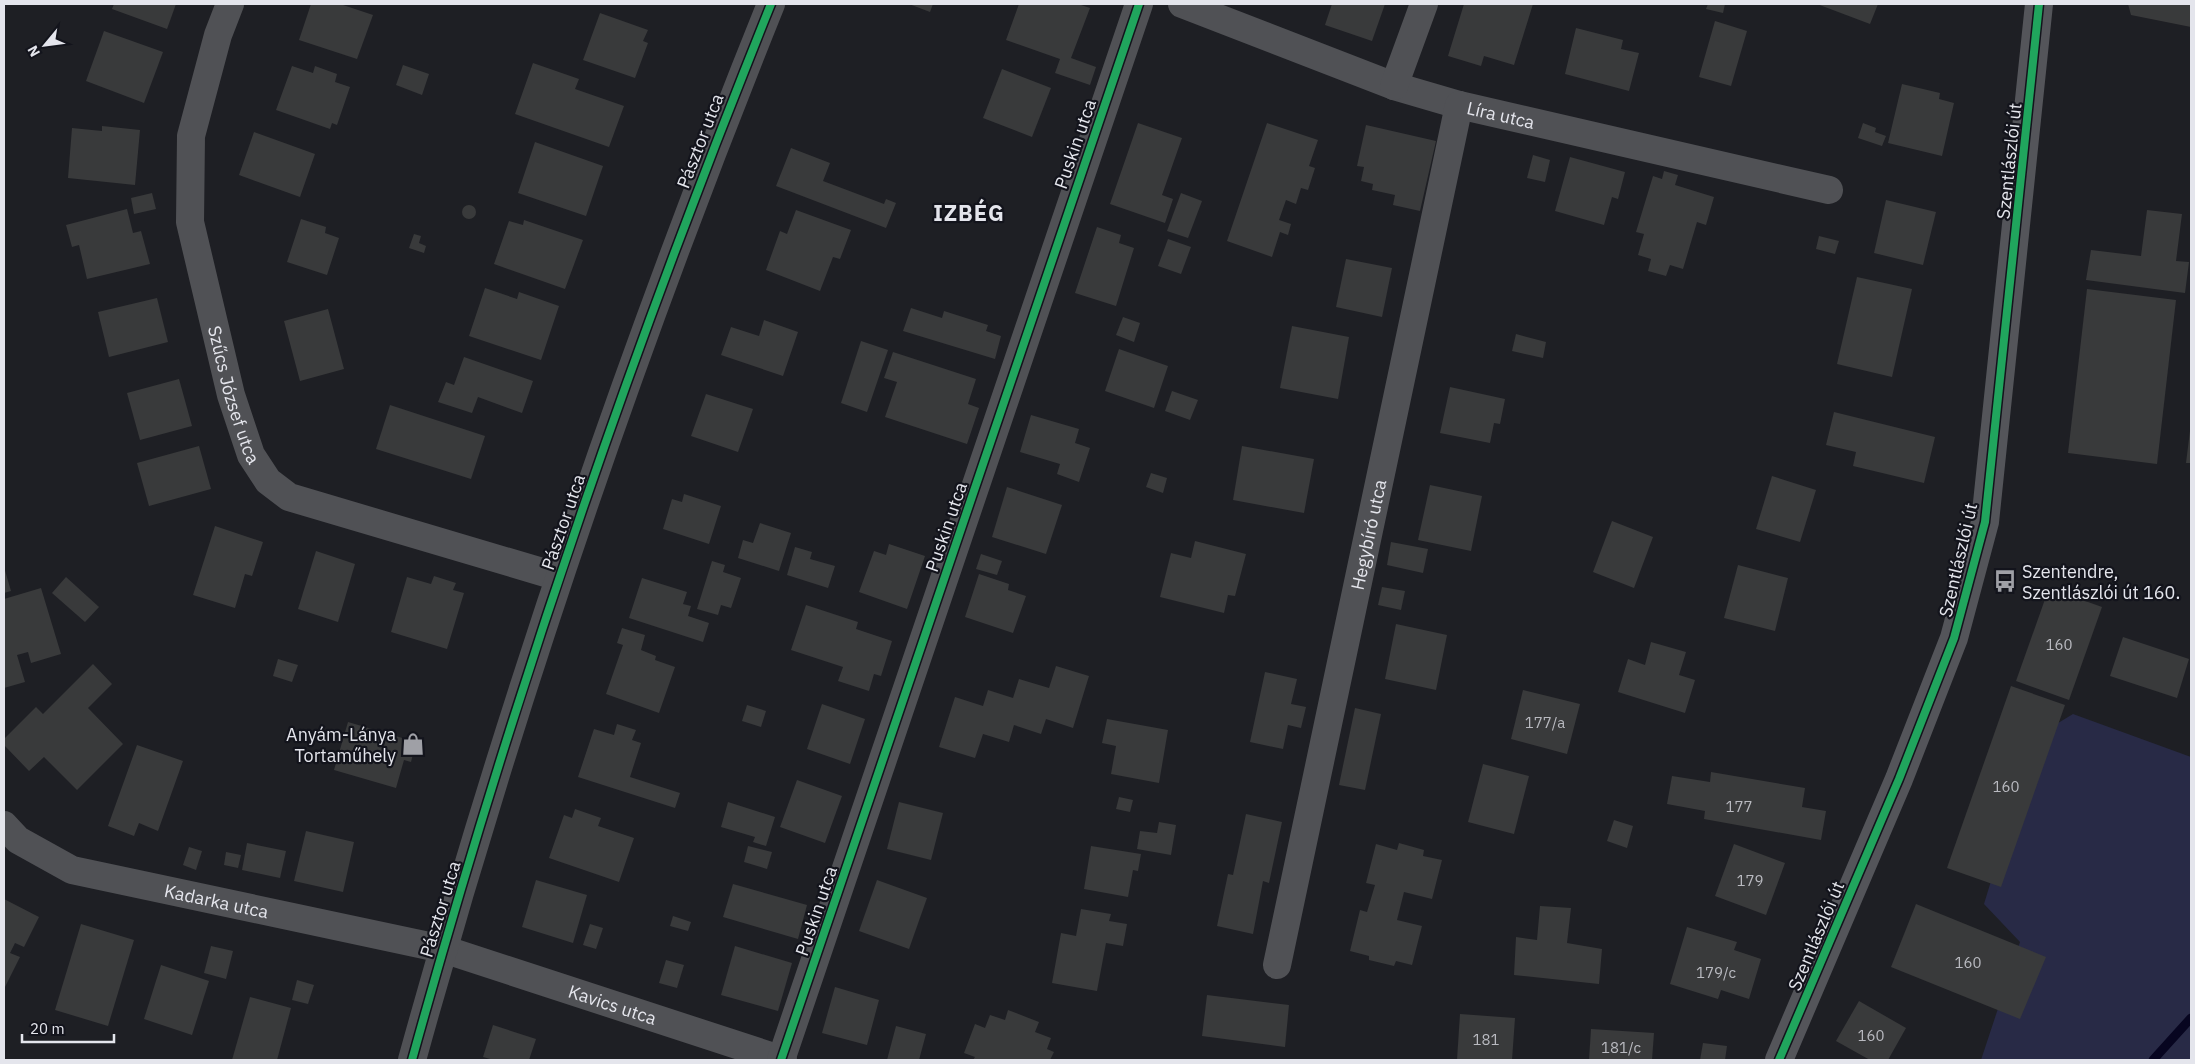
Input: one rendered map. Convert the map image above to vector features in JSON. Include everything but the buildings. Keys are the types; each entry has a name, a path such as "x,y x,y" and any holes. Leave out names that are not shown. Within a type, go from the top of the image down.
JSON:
{"main road":[{"name":"Szentlászlói út","path":"1779,1060 1899,779 1954,638 1985,522 2039,4"}],"street":[{"name":"Szűcs József utca","path":"230,4 218,35 191,136 190,222 231,395 251,455 268,481 289,497 559,577"},
{"name":"Pásztor utca","path":"412,1060 442,949 559,577 704,170 771,4"},
{"name":"Puskin utca","path":"782,1060 1139,4"},
{"name":"Líra utca","path":"1182,4 1394,86 1459,105 1829,190"},
{"path":"1394,86 1424,4"},
{"name":"Hegybíró utca","path":"1278,965 1459,105"},
{"name":"Kadarka utca","path":"4,825 18,840 72,870 442,949"},
{"name":"Kavics utca","path":"442,949 782,1060"}],"shaded area":[{"path":"2073,714 2191,757 2191,1060 1981,1060 2020,942 1984,904 2035,737"}],"waterway":[{"path":"2153,1060 2191,1018"}],"cycle path":[{"path":"412,1060 490,792 576,527 670,264 771,4"},
{"path":"781,1060 1139,4"},
{"path":"1779,1060 1899,779 1954,638 1985,522 2039,4"}],"place":[{"name":"Szentendre, Szentlászlói út 160.","path":"2005,581"},
{"name":"Anyám-Lánya Tortaműhely","path":"413,744"}],"district":[{"name":"IZBÉG","path":"969,212"}]}
